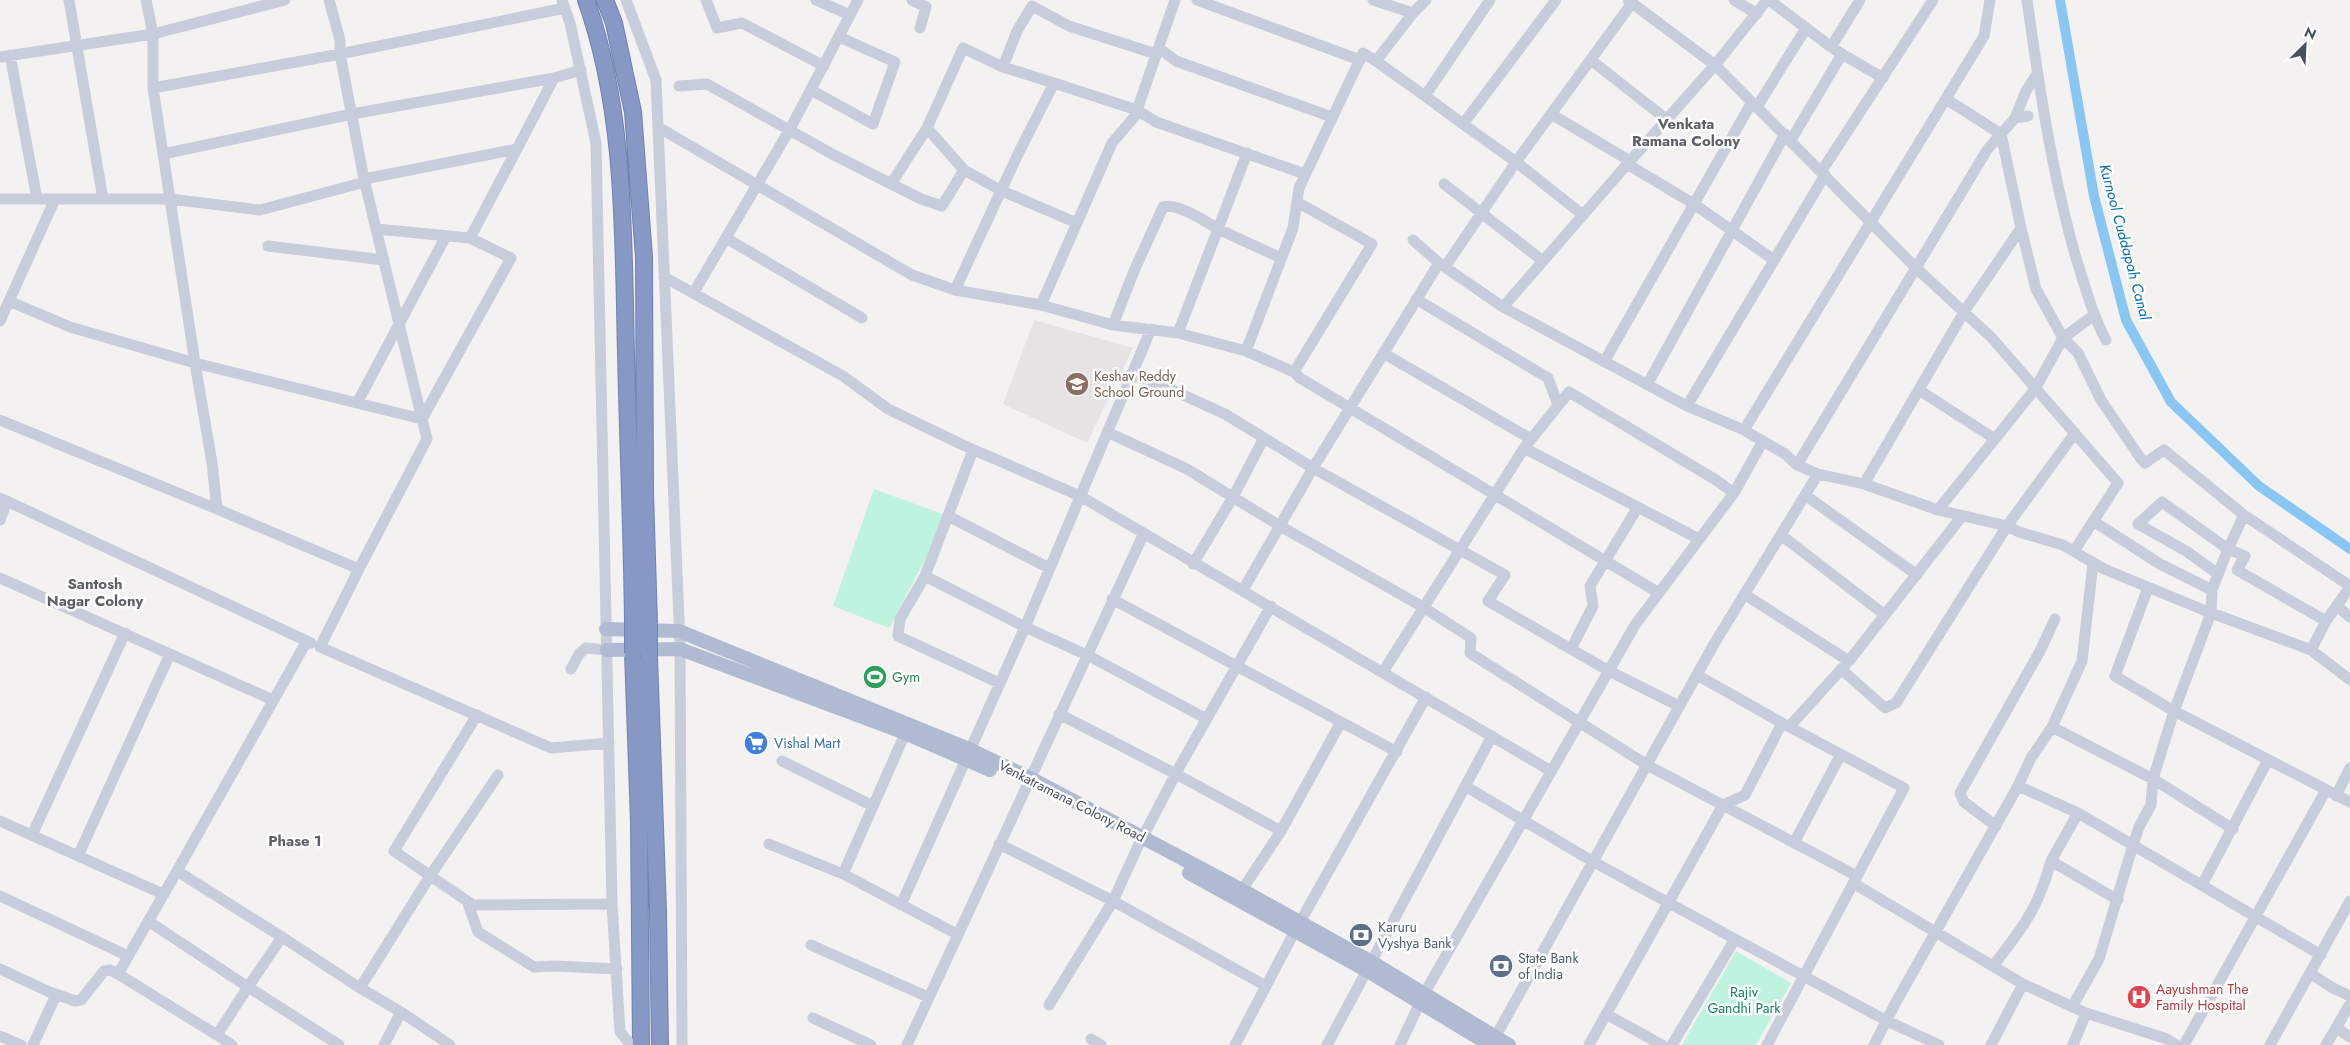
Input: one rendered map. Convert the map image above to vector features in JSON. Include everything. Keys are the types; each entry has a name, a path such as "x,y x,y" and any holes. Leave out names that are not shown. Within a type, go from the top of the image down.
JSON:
{"highway":[{"path":"586,0 597,31 617,142 641,623 649,658 658,912 660,1045"},
{"path":"606,0 614,23 633,112 644,257 645,493 641,623 633,653 639,821 641,1045"}],"main road":[{"name":"Venkatramana Colony Road","path":"606,629 679,631 967,753 1028,782 1140,841 1242,890 1298,927 1368,965 1492,1042 1510,1045"},
{"path":"606,650 680,649 907,728"},
{"path":"1140,841 1298,927"}],"street":[{"path":"69,0 103,199"},
{"path":"146,0 152,34 153,88 212,463 217,509"},
{"path":"37,199 5,56 152,34 285,0"},
{"path":"320,647 427,439 365,180 340,54 340,40 329,0"},
{"path":"626,0 656,80 680,649 682,1045"},
{"path":"706,0 717,28 742,23 824,66"},
{"path":"816,0 850,15"},
{"path":"694,292 790,129 858,0"},
{"path":"912,0 929,3 920,28"},
{"path":"1041,305 1112,143 1135,116 1175,0"},
{"path":"1197,0 1360,60"},
{"path":"1373,0 1413,14"},
{"path":"1376,61 1426,0"},
{"path":"1425,96 1490,0"},
{"path":"1463,124 1556,0"},
{"path":"1734,0 1757,14"},
{"path":"1503,307 1666,118 1715,66 1768,0 1842,54 1883,78"},
{"path":"1831,46 1860,0"},
{"path":"1687,406 1823,174 1933,0"},
{"path":"1744,430 1984,36 1990,0"},
{"path":"2027,0 2037,74 2065,220 2093,316 2106,340"},
{"path":"1243,590 1312,468 1416,299 1481,214 1630,2 1715,66 1788,137 1915,267 1992,338 2118,483 2074,551"},
{"path":"153,88 340,54 563,4 570,23 596,143 612,904 621,1045"},
{"path":"1003,66 1017,32 1035,4 1069,26 1158,51 1176,61 1332,117"},
{"path":"1604,362 1694,204 1754,104 1806,28"},
{"path":"811,90 873,124 896,62 839,37"},
{"path":"891,184 927,128 963,48 1003,66 1137,110 1156,122 1305,174"},
{"path":"1246,351 1293,228 1299,188 1363,53 1516,162 1583,216"},
{"path":"1647,385 1732,232 1788,137 1842,54"},
{"path":"1591,60 1666,118"},
{"path":"163,154 352,114 554,78 581,70"},
{"path":"1797,465 1987,150 2015,118 2026,91 2037,74"},
{"path":"470,238 554,78"},
{"path":"955,290 1054,83"},
{"path":"679,86 708,84 832,154 921,199 942,206 964,170"},
{"path":"1946,99 2001,134 2036,289 2063,338 2078,353 2101,400 2141,459 2146,462 2164,450 2244,515 2350,586 2326,621 2311,650"},
{"path":"1551,114 1694,204 1774,260"},
{"path":"2015,118 2028,116"},
{"path":"658,127 912,275 955,290 1041,305 1113,325 1178,333 1246,351 1294,372 1300,378 1351,406 1659,593"},
{"path":"927,128 964,170 1002,191 1077,223"},
{"path":"0,199 170,200 260,210 365,180 517,149"},
{"path":"1178,333 1247,153"},
{"path":"1444,184 1543,261"},
{"path":"0,321 55,199"},
{"path":"1294,372 1370,251 1372,244 1297,202"},
{"path":"1113,325 1144,247 1163,207 1168,205 1281,258"},
{"path":"376,228 470,238 511,258 422,419"},
{"path":"1864,484 1964,312 2021,228"},
{"path":"357,403 399,321 446,236"},
{"path":"726,238 862,318"},
{"path":"1413,240 1442,265 1503,307 1687,406 1744,430 1785,454 1797,465 1818,474 1864,484 1938,510 2007,526 2019,532 2063,545 2093,563 2148,588 2311,650 2350,680"},
{"path":"268,246 384,260"},
{"path":"664,277 843,376 888,409 973,450 1080,496 1193,564 1271,606 1551,771"},
{"path":"1416,299 1548,378 1558,406"},
{"path":"9,301 70,327 195,364 422,419"},
{"path":"1938,510 2035,389 2063,338 2093,316"},
{"path":"901,905 967,753 1025,627 1151,329"},
{"path":"1383,353 1528,443 1638,507 1700,539"},
{"path":"1132,374 1225,414 1312,468 1505,575 1488,601 1608,671 1679,706"},
{"path":"1919,390 1995,439"},
{"path":"1382,672 1528,443 1569,392 1716,480 1734,493"},
{"path":"0,420 359,569"},
{"path":"1107,432 1187,469 1280,526 1423,607 1471,638 1470,653 1647,765 1794,843 2023,984 2086,1013 2167,1039 2176,1045"},
{"path":"1744,594 1845,665 1886,708 1896,703 2007,526 2074,434"},
{"path":"1193,564 1233,497 1264,438"},
{"path":"1400,1045 1422,999 1635,625 1734,493 1763,441"},
{"path":"973,450 925,576 900,619 898,636 999,683"},
{"path":"1492,1042 1696,675 1818,474"},
{"path":"1805,495 1917,575"},
{"path":"0,520 4,500 320,647 551,748 608,744"},
{"path":"2218,574 2186,551 2138,524 2162,502 2228,548 2245,556 2237,570 2326,621"},
{"path":"1571,649 1594,606 1590,586 1638,507"},
{"path":"2072,1007 2099,959 2139,827 2151,805 2154,779 2174,711 2211,613 2212,590 2228,548 2244,515"},
{"path":"948,516 1049,568"},
{"path":"1589,1045 1723,805 1745,795 1786,725 1845,665 1962,516"},
{"path":"2093,521 2178,574 2212,590"},
{"path":"906,1045 1059,714 1089,656 1112,599 1144,533"},
{"path":"1781,535 1885,615"},
{"path":"1874,1045 2018,786 2031,758 2052,726 2082,662 2093,563"},
{"path":"925,576 1025,627 1089,656 1207,719"},
{"path":"0,578 273,700"},
{"path":"2148,588 2114,676 2174,711 2350,802"},
{"path":"1112,599 1397,752"},
{"path":"1049,1005 1113,902 1140,841 1271,606"},
{"path":"2337,606 2350,617"},
{"path":"1996,826 1964,802 1960,793 2040,651 2055,619"},
{"path":"32,835 125,633"},
{"path":"118,974 307,640"},
{"path":"571,669 579,654 586,648 606,650"},
{"path":"78,856 170,654"},
{"path":"1696,675 1904,788 1766,1045"},
{"path":"1235,1045 1298,927 1426,698"},
{"path":"1059,714 1281,831"},
{"path":"477,715 394,851 473,905 612,904"},
{"path":"1242,890 1281,831 1341,722"},
{"path":"2052,726 2154,779 2233,829"},
{"path":"843,874 907,728"},
{"path":"1327,1045 1368,965 1492,736"},
{"path":"1794,843 1840,754"},
{"path":"2202,886 2268,760"},
{"path":"782,762 873,806"},
{"path":"2184,1045 2255,916 2331,793 2350,768"},
{"path":"360,988 430,876 498,775"},
{"path":"1465,786 1669,904 1887,1021 1939,1045"},
{"path":"2018,786 2078,813 2321,955"},
{"path":"1993,966 2027,923 2042,893 2051,861 2078,813"},
{"path":"0,821 164,894"},
{"path":"769,844 843,874 957,934"},
{"path":"999,844 1113,902 1266,986"},
{"path":"2051,861 2118,900"},
{"path":"177,871 450,1045"},
{"path":"0,896 128,956"},
{"path":"467,901 478,932 534,967 617,968"},
{"path":"2272,1044 2350,901"},
{"path":"148,921 339,1045"},
{"path":"218,1035 282,937"},
{"path":"1672,1045 1735,939"},
{"path":"811,945 928,997"},
{"path":"0,969 75,1001 80,1000 104,971 110,970 232,1045"},
{"path":"2310,973 2350,996"},
{"path":"1991,1045 2023,984"},
{"path":"34,1045 56,994 53,993"},
{"path":"2326,1045 2350,1004"},
{"path":"384,1045 401,1012"},
{"path":"2073,1045 2086,1013"},
{"path":"1606,1014 1662,1045"},
{"path":"813,1018 871,1045"},
{"path":"2336,1028 2350,1037"},
{"path":"620,1032 631,1045"},
{"path":"0,1036 20,1045"}],"shaded area":[{"path":"1034,320 1133,348 1087,443 1003,404"}],"green space":[{"path":"874,489 948,516 889,628 833,606"},
{"name":"Rajiv Gandhi Park","path":"1736,951 1791,983 1756,1045 1682,1045"}],"waterway":[{"name":"Kurnool Cuddapah Canal","path":"2060,0 2094,196 2126,320 2171,402 2259,486 2350,549"}],"place":[{"name":"Keshav Reddy School Ground","path":"1077,384"},
{"name":"Gym","path":"875,677"},
{"name":"Vishal Mart","path":"756,743"},
{"name":"Karuru Vyshya Bank","path":"1361,935"},
{"name":"State Bank of India","path":"1501,966"},
{"name":"Aayushman The Family Hospital","path":"2139,997"}],"district":[{"name":"Venkata Ramana Colony","path":"1686,132"},
{"name":"Santosh Nagar Colony","path":"95,592"},
{"name":"Phase 1","path":"295,841"}]}
